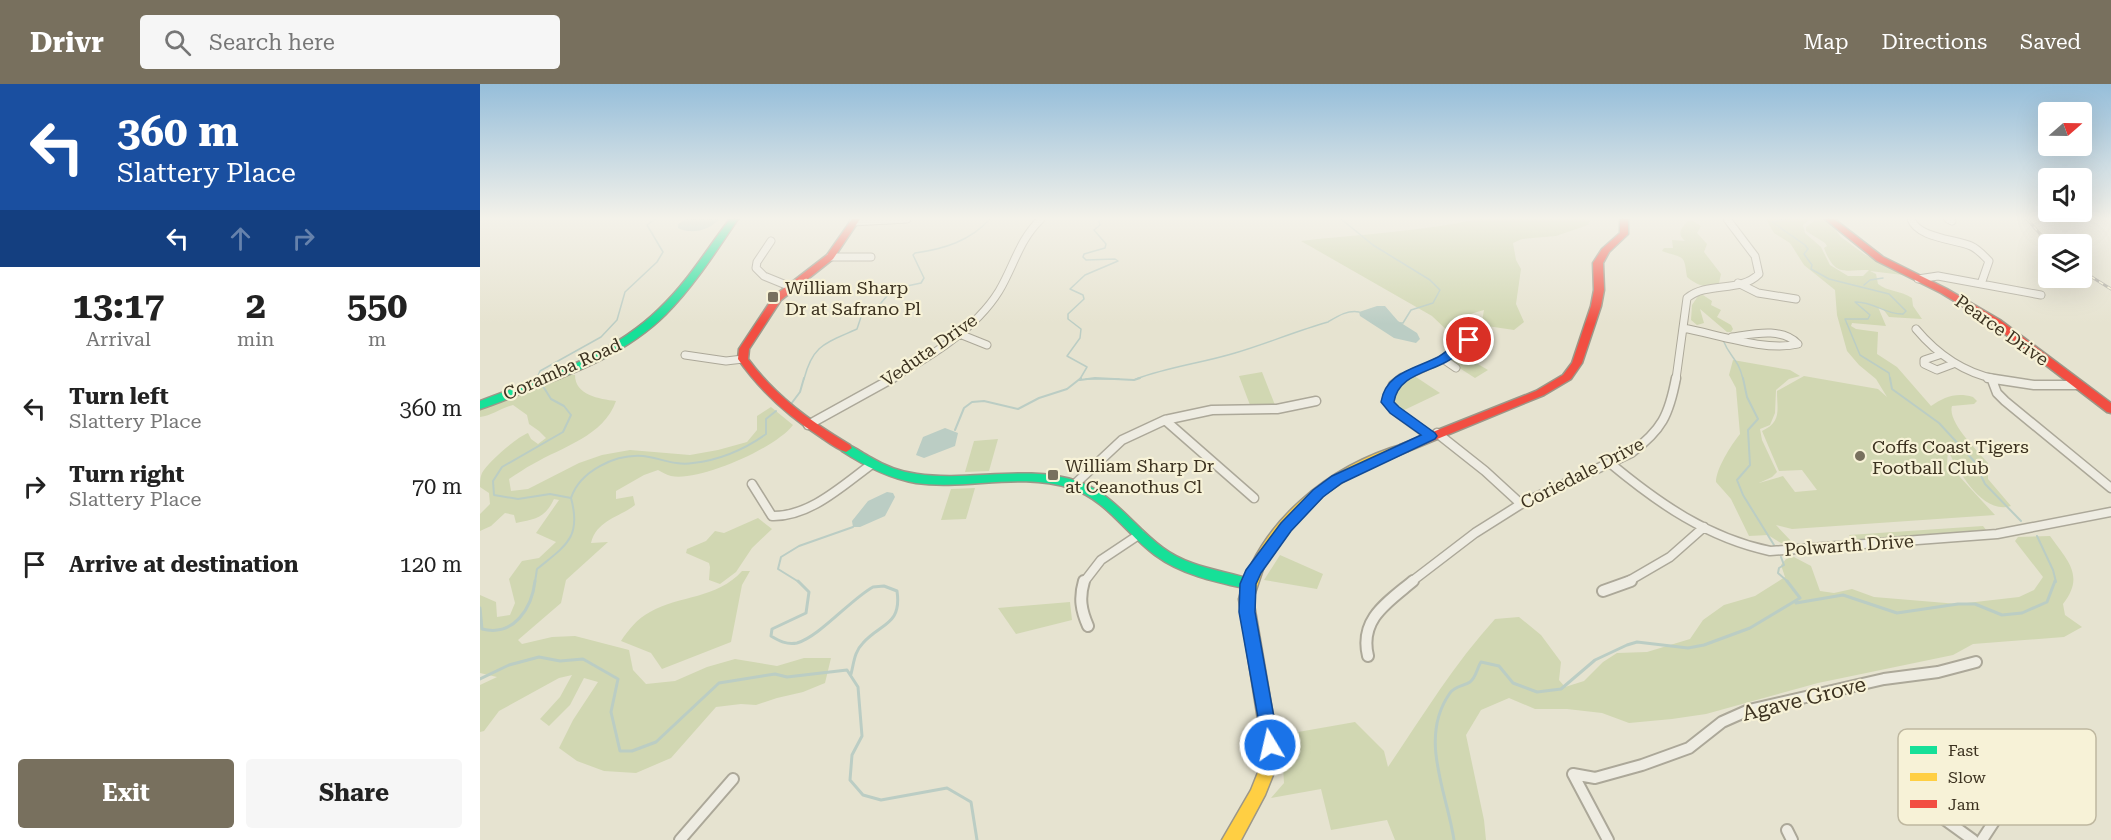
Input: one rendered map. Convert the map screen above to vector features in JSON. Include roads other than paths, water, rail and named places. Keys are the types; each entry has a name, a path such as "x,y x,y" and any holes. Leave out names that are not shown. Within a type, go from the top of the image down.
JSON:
{"street":[{"name":"Coramba Road","path":"483,401 595,357 635,335 668,304 707,254"},
{"path":"762,254 756,268 764,276 790,287"},
{"path":"832,254 777,298 744,349 743,359 751,373 789,412 872,464 895,473 929,479 1033,477 1075,484 1103,500 1158,551 1196,573 1248,584"},
{"name":"Veduta Drive","path":"808,425 903,372 978,316 1000,290 1015,254"},
{"path":"1231,840 1257,795 1267,770 1270,745 1247,612 1248,584 1272,544 1301,508 1337,479 1434,435 1540,393 1562,381 1574,369 1598,302 1600,286 1597,263 1602,254"},
{"name":"Coriedale Drive","path":"1368,656 1364,640 1370,622 1387,603 1475,533 1521,504 1610,463 1649,440 1664,422 1677,371 1690,294 1756,278 1760,269 1754,254"},
{"name":"Pearce Drive","path":"1874,254 1996,322 2079,385 2108,404"},
{"path":"1981,284 1989,261 1984,254"},
{"path":"830,257 871,257"},
{"path":"1918,279 1938,276 2041,295"},
{"path":"1738,283 1756,294 1796,299"},
{"path":"1683,328 1732,337 1788,347 1798,344 1796,340 1788,336 1768,333 1732,337"},
{"path":"1916,329 1927,345 1939,355 1953,364 1992,380 2038,387 2079,385"},
{"path":"957,333 987,345"},
{"path":"1469,340 1443,359 1402,377 1392,386 1387,399 1394,410 1485,471 1521,504"},
{"path":"685,355 726,361 743,359"},
{"path":"1939,355 1924,360 1924,364 1937,370 1953,364"},
{"path":"1443,359 1456,368"},
{"path":"1992,380 1997,393 2111,488"},
{"path":"1075,484 1122,440 1165,420 1212,410 1277,409 1316,401"},
{"path":"1165,420 1254,498"},
{"name":"Polwarth Drive","path":"1610,463 1647,494 1735,543 1756,549 1783,551 1997,534 2111,512"},
{"path":"752,484 772,516 779,518 797,512 832,494 872,464"},
{"path":"1602,591 1619,587 1665,560 1687,544 1704,527"},
{"path":"1088,626 1082,615 1080,599 1082,585 1088,574 1114,549 1140,534"},
{"name":"Agave Grove","path":"1608,840 1573,774 1595,778 1642,765 1689,748 1722,722 1749,710 1884,679 1938,672 1976,663"},
{"path":"680,840 733,779"},
{"path":"1952,825 1973,840"},
{"path":"1982,840 1992,825"}],"waterway":[{"path":"537,378 540,371 601,337 617,320 625,292 657,262 662,254"},
{"path":"804,379 812,358 822,346 857,329 861,317 881,303 893,289 921,283 924,278 914,254"},
{"path":"1080,379 1087,367 1067,356 1080,338 1081,329 1068,319 1068,314 1084,299 1083,295 1070,289 1085,275 1118,261 1115,259 1086,260 1084,254"},
{"path":"1388,254 1430,280 1440,290 1433,303 1411,310 1403,323 1400,323"},
{"path":"1804,254 1812,265 1811,269 1829,279 1889,294 1906,311 1903,314 1897,314 1862,302 1855,302 1870,315 1868,319 1845,319 1860,355 1889,373 1890,379"},
{"path":"1864,285 1870,280 1883,278"},
{"path":"1136,379 1235,353 1328,322 1347,313 1359,312"},
{"path":"1723,340 1739,367 1743,379"},
{"path":"791,404 800,392 804,378"},
{"path":"1114,379 1140,378"},
{"path":"1743,378 1747,397 1758,419 1748,430 1750,465 1737,480 1743,495 1774,545"},
{"path":"1890,378 1892,389 1939,423 1974,461 1985,484 2021,521"},
{"path":"955,430 964,408 972,402 984,401 1018,409 1039,398 1067,389 1080,379"},
{"path":"1080,380 1088,379"},
{"path":"1088,379 1114,379"},
{"path":"1088,379 1114,379"},
{"path":"1114,379 1119,379"},
{"path":"541,383 551,399 564,406 571,415 563,432 502,467 493,481 494,495 518,499 550,494 571,498"},
{"path":"571,498 576,488 590,472 610,461 643,456 686,464 703,462 731,453 766,434 766,419 776,411"},
{"path":"535,582 537,569 569,540 574,523 571,498"},
{"path":"799,582 778,569 781,557 799,546 853,527"},
{"path":"2037,536 2053,570 2056,582"},
{"path":"1781,557 1784,565 1779,568 1778,573 1787,581"},
{"path":"480,608 482,629 503,629 519,618 525,610 535,581"},
{"path":"1454,840 1437,765 1436,728 1441,710 1450,693 1472,680 1481,662 1499,666 1513,683 1537,692 1561,689 1595,660 1627,645 1637,642 1688,648 1704,645 1750,628 1800,598 1787,581"},
{"path":"1796,603 1843,595 1897,613 1958,604 1975,604 2002,615 2022,613 2047,602 2055,581"},
{"path":"799,582 809,592 806,613 772,629 771,636 786,643 797,643 806,639 873,587 884,586 897,591 898,602 893,617 860,646 851,674"},
{"path":"480,679 509,665 539,657 560,661 583,659 618,679 611,712 620,751 632,751 656,742 719,683 775,674 787,677 847,670 858,687 862,736 852,755 850,780 863,795 881,800 947,788 971,802 977,840"}],"railway":[{"path":"2092,277 2111,289"}],"place":[{"name":"William Sharp Dr at Safrano Pl","path":"773,297"},
{"name":"Coffs Coast Tigers Football Club","path":"1860,456"},
{"name":"William Sharp Dr at Ceanothus Cl","path":"1053,475"}]}
